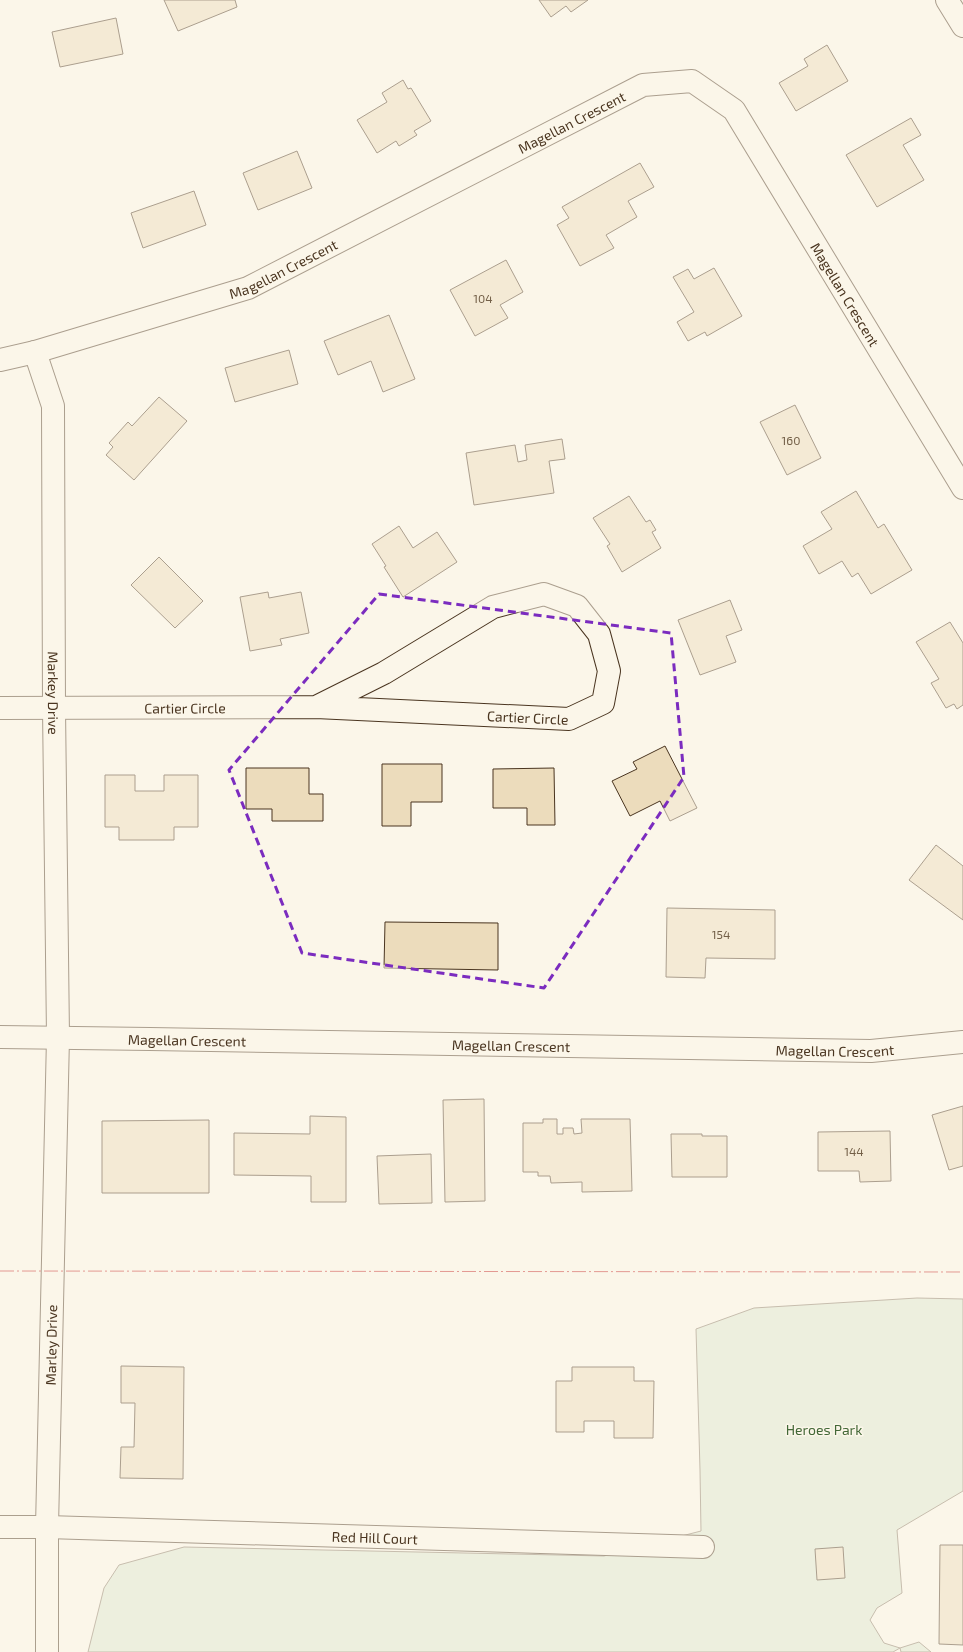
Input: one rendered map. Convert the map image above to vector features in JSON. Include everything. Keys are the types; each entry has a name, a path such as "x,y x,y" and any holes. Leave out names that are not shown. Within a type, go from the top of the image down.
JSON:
{"street":[{"path":"947,0 963,26"},
{"name":"Magellan Crescent","path":"0,360 35,352 248,288 643,85 692,81 734,110 963,488"},
{"name":"Markey Drive","path":"35,352 53,406 54,708 58,1037"},
{"name":"Cartier Circle","path":"0,708 316,707 569,719 602,703 609,671 599,634 577,606 544,594 494,607 384,673 316,707"},
{"name":"Magellan Crescent","path":"0,1038 58,1037 871,1051 963,1042"},
{"name":"Marley Drive","path":"47,1652 47,1527 58,1037"},
{"name":"Red Hill Court","path":"0,1528 47,1527 702,1548"}],"highlighted area":[{"path":"379,594 671,633 684,777 544,988 302,953 229,770"}],"green space":[{"name":"Heroes Park","path":"917,1298 963,1299 963,1491 897,1530 902,1593 877,1608 870,1620 884,1643 900,1648 893,1652 88,1652 104,1588 119,1565 184,1547 604,1556 701,1531 696,1329 754,1308"},
{"path":"919,1642 931,1652 901,1652 900,1648"}],"building":[{"path":"164,0 235,0 237,7 178,31"},
{"path":"539,0 588,0 571,12 566,6 551,17"},
{"path":"116,18 123,54 60,67 52,32"},
{"path":"827,45 848,81 796,111 779,83 808,66 804,59"},
{"path":"403,80 408,89 411,88 431,121 414,131 417,135 399,146 396,141 377,153 357,120 387,102 382,93"},
{"path":"911,118 921,135 903,145 924,180 877,207 846,155"},
{"path":"297,151 312,188 258,210 243,173"},
{"path":"640,163 654,187 628,201 637,217 606,235 614,248 580,266 557,225 569,218 562,207"},
{"path":"194,191 206,225 143,248 131,213"},
{"path":"506,260 523,292 500,305 508,318 475,336 450,290"},
{"path":"714,268 742,316 707,336 705,332 688,341 677,322 694,312 673,277 688,269 694,279"},
{"path":"389,315 415,379 383,392 371,361 338,375 324,341"},
{"path":"289,350 298,384 235,402 225,368"},
{"path":"159,397 187,421 134,480 106,455 113,447 109,443 128,422 132,426"},
{"path":"795,405 821,458 787,475 760,422"},
{"path":"562,439 565,459 549,461 554,493 474,505 466,453 515,445 518,462 527,460 525,445"},
{"path":"856,491 878,528 884,524 912,570 871,594 858,573 852,577 842,561 819,574 803,546 832,529 821,512"},
{"path":"629,496 646,522 650,520 656,530 652,532 661,548 622,572 607,546 610,544 593,518"},
{"path":"399,526 413,548 437,532 457,562 403,597 384,567 386,566 372,544"},
{"path":"159,557 203,601 175,628 131,585"},
{"path":"268,592 269,598 301,592 309,633 280,639 282,645 250,651 240,597"},
{"path":"730,600 742,630 726,636 736,662 700,675 678,620"},
{"path":"950,622 963,643 963,705 957,709 954,704 946,708 931,683 939,679 916,642"},
{"path":"665,746 697,808 670,821 660,801 630,816 612,781 637,769 633,762"},
{"path":"382,764 442,764 442,802 411,802 411,826 382,826"},
{"path":"246,768 309,768 309,794 323,794 323,821 272,821 272,809 246,809"},
{"path":"554,768 555,825 527,825 527,808 493,808 493,769"},
{"path":"105,775 135,775 135,791 164,791 164,775 198,775 198,827 174,827 174,840 119,840 119,827 105,827"},
{"path":"936,845 963,866 963,920 909,880"},
{"path":"667,908 775,910 775,959 706,958 705,978 666,977"},
{"path":"385,922 498,923 498,970 384,968"},
{"path":"484,1099 485,1201 445,1202 443,1100"},
{"path":"963,1106 963,1166 949,1170 932,1115"},
{"path":"310,1116 346,1117 346,1202 311,1202 311,1176 234,1175 234,1133 310,1134"},
{"path":"543,1119 557,1119 557,1134 563,1134 563,1128 573,1128 574,1134 582,1133 581,1119 630,1119 632,1191 582,1192 582,1182 551,1183 550,1176 538,1176 538,1172 523,1172 523,1123 543,1123"},
{"path":"209,1120 209,1193 102,1193 102,1121"},
{"path":"890,1131 891,1181 860,1182 859,1171 818,1171 818,1132"},
{"path":"671,1134 727,1136 727,1177 672,1177"},
{"path":"431,1154 432,1203 379,1204 377,1156"},
{"path":"121,1366 184,1367 183,1479 120,1478 121,1447 134,1447 135,1403 121,1403"},
{"path":"572,1367 634,1367 634,1381 654,1381 653,1438 614,1438 614,1421 584,1421 584,1432 556,1432 556,1381 572,1381"},
{"path":"940,1545 963,1545 963,1645 939,1644"},
{"path":"843,1547 845,1578 817,1580 815,1549"}],"power":[{"path":"0,1271 963,1272"}]}
